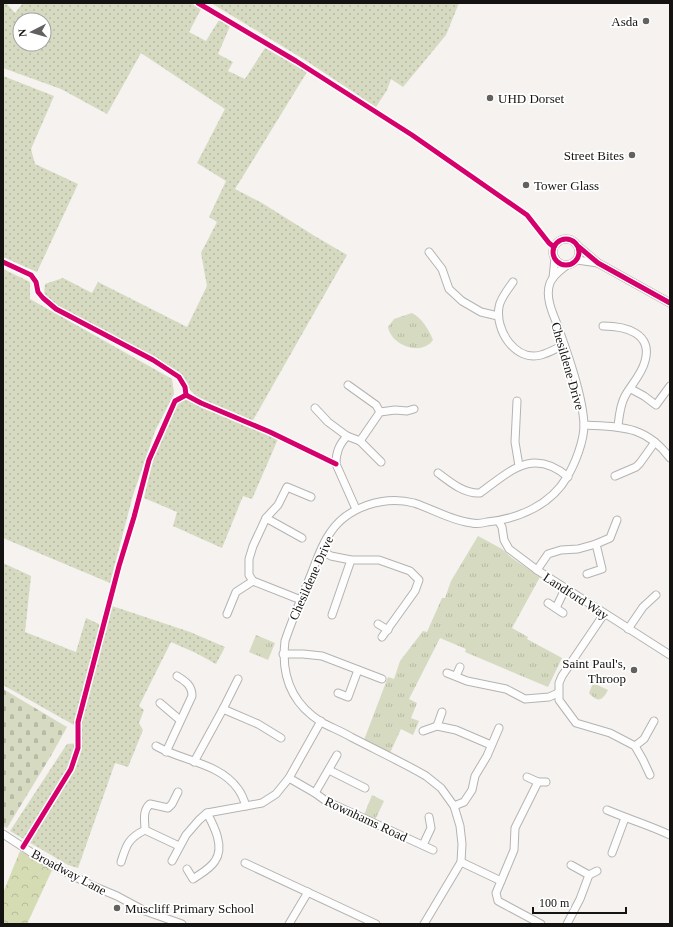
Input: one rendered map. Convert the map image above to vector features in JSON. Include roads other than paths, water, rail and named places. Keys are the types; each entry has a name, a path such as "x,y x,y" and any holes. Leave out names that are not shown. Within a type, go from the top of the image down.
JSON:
{"street":[{"path":"579,247 579,256 572,264 566,265 560,263 555,258 554,247 562,240 570,240 576,244 598,263 670,303"},
{"path":"429,252 442,269 449,289 462,301 481,312 498,316"},
{"name":"Chesildene Drive","path":"424,924 461,862 462,835 454,806 441,788 426,776 321,721 303,706 295,696 284,670 283,654 285,641 321,550 330,533 341,520 356,509 367,504 391,501 412,503 445,516 472,523 499,522 513,518 542,504 552,496 568,477 578,455 584,426 581,406 548,294 549,284 553,278 555,258"},
{"path":"577,260 598,263"},
{"path":"553,278 566,265"},
{"path":"513,282 499,305 498,316 501,330 506,341 513,348 527,355 540,356 564,345"},
{"path":"603,326 620,327 636,333 643,339 645,349 646,360 631,389 625,397 618,426"},
{"path":"348,385 376,405 380,412"},
{"path":"631,389 656,405 670,386"},
{"path":"518,401 515,442 519,466"},
{"path":"315,408 328,422 347,436 360,441 377,460 381,462"},
{"path":"360,441 380,412 395,410 407,411 414,409"},
{"path":"584,426 618,426 634,429 662,447 670,458"},
{"path":"347,436 339,445 336,456 336,464 356,509"},
{"path":"615,476 636,467 655,442"},
{"path":"438,473 467,492 474,493 480,493 519,466 532,462 545,463 557,468 568,477"},
{"path":"301,600 253,581 249,574 248,559 266,518 278,504 286,487 311,497"},
{"path":"266,518 302,538"},
{"path":"537,570 548,554 561,550 578,549 610,538 617,520"},
{"name":"Landford Way","path":"499,522 502,527 504,540 509,549 565,589 670,655"},
{"path":"587,574 602,569 596,544"},
{"path":"321,550 331,556 352,560 379,560 410,571 419,580 415,591 382,637"},
{"path":"332,615 352,560"},
{"path":"227,614 236,592 253,581"},
{"path":"556,608 565,589"},
{"path":"628,629 643,607 656,595"},
{"path":"548,603 563,613"},
{"path":"604,614 562,676 559,683 559,700 576,723 610,733 635,746 650,774"},
{"path":"378,624 388,630"},
{"path":"283,654 322,656 382,680"},
{"path":"456,676 460,667"},
{"path":"338,693 348,697 358,670"},
{"path":"447,673 467,681 506,689 525,699 549,697 558,693"},
{"path":"166,752 190,700 192,690 187,682 177,676"},
{"path":"194,762 238,679"},
{"path":"160,703 180,720"},
{"path":"223,709 258,724 281,738"},
{"path":"437,726 442,712"},
{"path":"172,861 186,835 207,813 262,803 276,794 290,778 321,721"},
{"path":"635,746 644,739 654,721"},
{"path":"423,730 437,726 456,730 491,745"},
{"path":"454,806 464,802 472,790 475,776 487,756 499,728"},
{"path":"156,746 166,752 216,771 228,778 239,789 246,806"},
{"path":"315,793 330,770 337,755"},
{"path":"330,770 365,788"},
{"path":"527,777 538,782 546,782"},
{"name":"Rownhams Road","path":"290,778 315,793 326,802 433,850"},
{"path":"538,782 515,828 514,850 496,893 498,901 541,924"},
{"path":"145,830 144,813 146,807 150,804 168,808 172,804 178,792"},
{"path":"607,810 670,835"},
{"path":"187,869 192,879 208,868 216,860 219,846 217,832 207,813"},
{"name":"Rownhams Road","path":"423,845 431,828 429,818"},
{"path":"612,853 626,818"},
{"path":"145,830 179,846"},
{"path":"121,862 125,847 132,838 145,830"},
{"name":"Broadway Lane","path":"3,834 46,862 145,910 182,924"},
{"path":"245,862 376,924"},
{"path":"461,862 501,881"},
{"path":"571,864 589,875"},
{"path":"567,924 580,900 589,875 597,871"},
{"path":"289,924 308,892"}],"place":[{"name":"Asda","path":"646,21"},
{"name":"UHD Dorset","path":"490,98"},
{"name":"Street Bites","path":"632,155"},
{"name":"Tower Glass","path":"526,185"},
{"name":"Saint Paul's, Throop","path":"634,670"},
{"name":"Muscliff Primary School","path":"117,908"}]}
